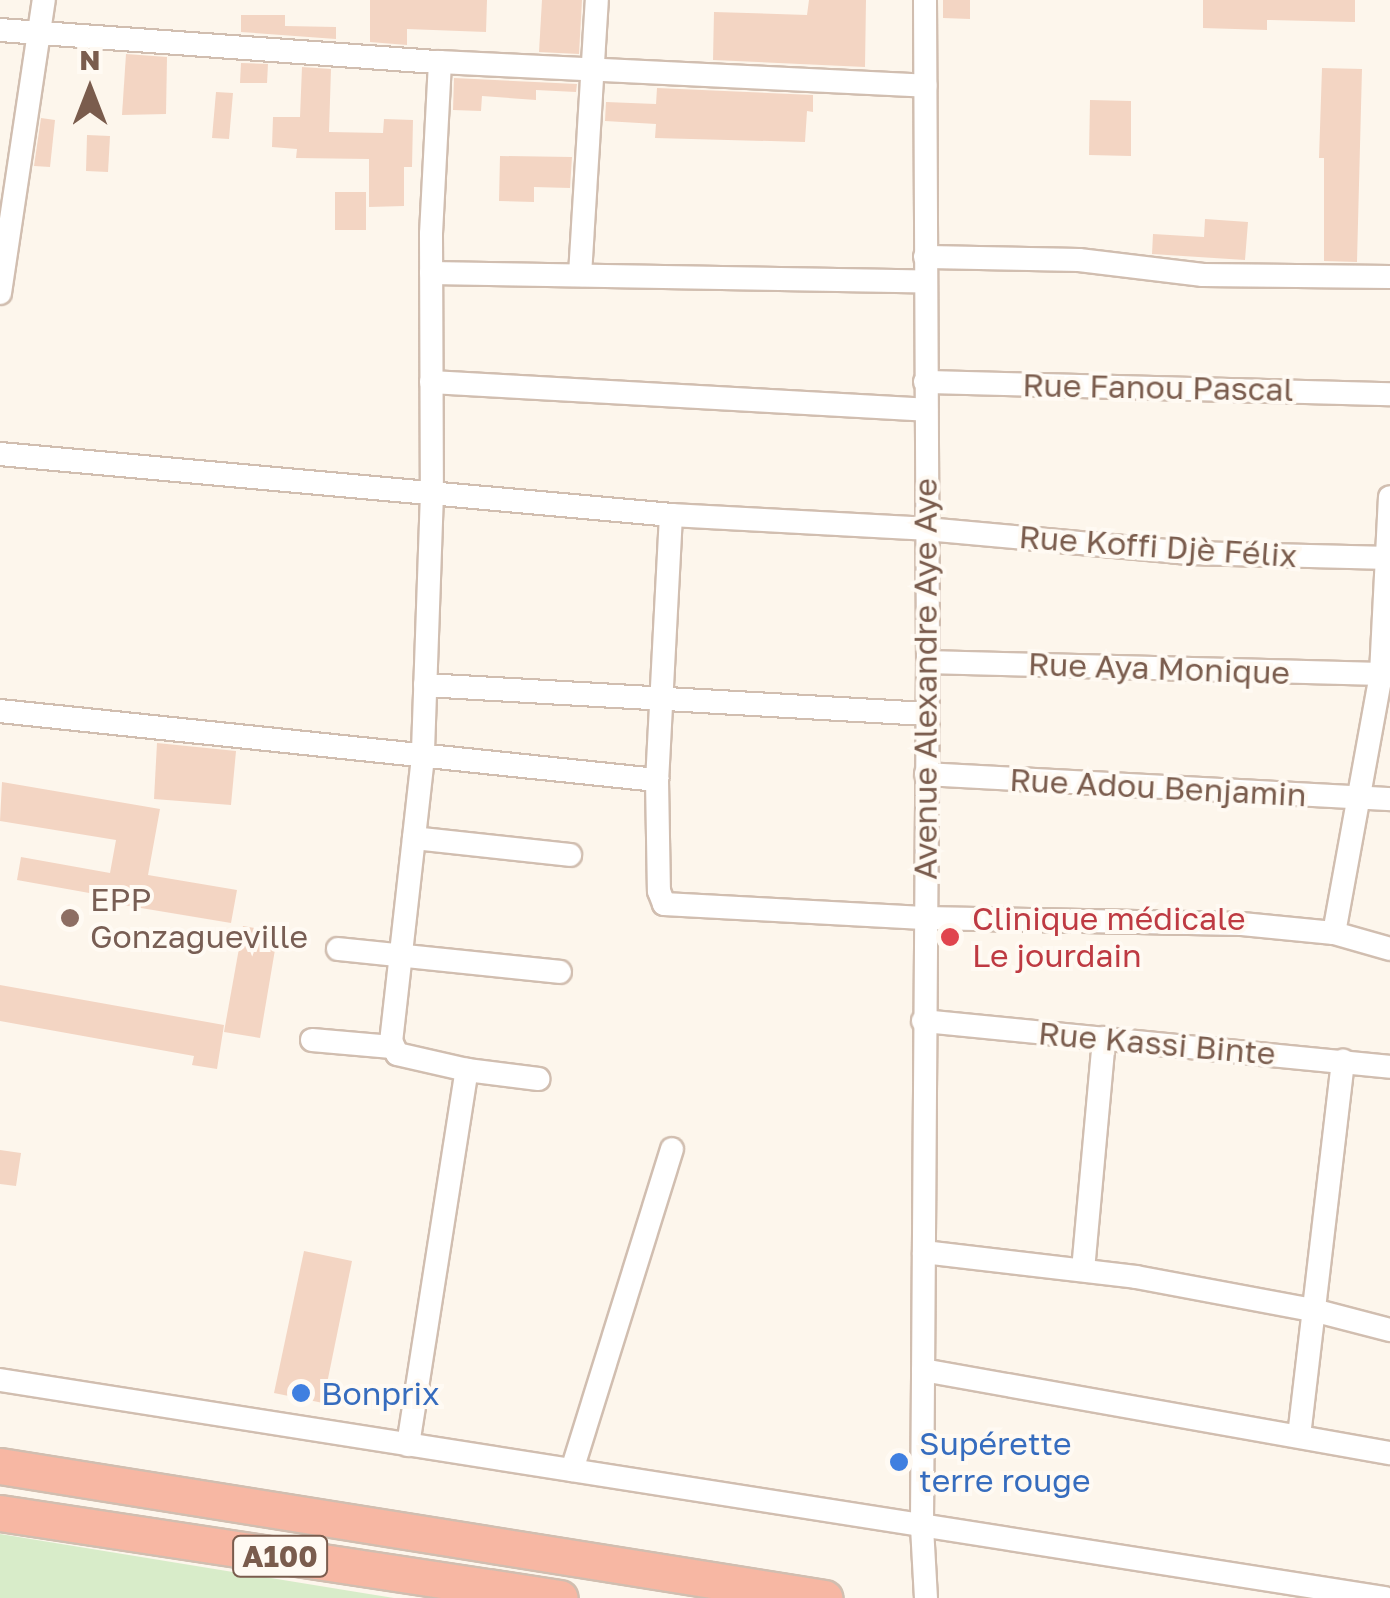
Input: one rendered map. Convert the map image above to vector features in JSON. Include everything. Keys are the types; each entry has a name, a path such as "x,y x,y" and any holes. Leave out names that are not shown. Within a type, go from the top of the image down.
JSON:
{"highway":[{"name":"A100","path":"0,1466 824,1598"},
{"name":"A100","path":"0,1512 560,1598"}],"street":[{"path":"0,293 44,0"},
{"path":"580,275 598,0"},
{"name":"Avenue Alexandre Aye Aye","path":"925,0 928,662 922,1526 926,1598"},
{"path":"0,30 440,62 925,86"},
{"path":"392,1048 426,685 432,493 432,272 440,62"},
{"path":"925,257 1078,260 1203,275 1390,277"},
{"path":"432,272 925,282"},
{"path":"432,382 926,410"},
{"name":"Rue Fanou Pascal","path":"925,382 1390,394"},
{"name":"Rue Koffi Djè Félix","path":"0,454 671,514 926,529 1189,554 1387,557"},
{"path":"1334,933 1386,674 1390,497"},
{"path":"671,514 665,700 658,780 659,891 664,904 924,918 1242,924 1334,933 1390,949"},
{"name":"Rue Aya Monique","path":"928,662 1386,674"},
{"path":"426,685 927,714"},
{"path":"0,711 658,780"},
{"name":"Rue Adou Benjamin","path":"926,774 1390,799"},
{"path":"414,838 570,854"},
{"path":"338,948 560,972"},
{"name":"Rue Kassi Binte","path":"923,1021 1390,1067"},
{"path":"1083,1270 1104,1038"},
{"path":"312,1040 392,1048 398,1054 467,1070 538,1078"},
{"path":"1298,1436 1343,1060"},
{"path":"408,1445 467,1070"},
{"path":"572,1470 672,1149"},
{"path":"924,1252 1083,1270 1313,1310 1390,1330"},
{"path":"923,1370 1390,1454"},
{"path":"0,1380 1385,1598"}],"green space":[{"path":"0,1534 369,1594 394,1598 0,1598"}],"building":[{"path":"370,0 487,0 486,32 407,29 407,45 370,42"},
{"path":"542,0 582,0 579,54 539,52"},
{"path":"809,0 866,0 865,67 713,60 714,12 807,15"},
{"path":"943,0 970,0 970,19 943,18"},
{"path":"1203,0 1355,0 1355,22 1267,20 1267,30 1203,28"},
{"path":"241,15 285,15 285,26 336,27 336,39 241,32"},
{"path":"126,54 167,57 166,114 122,115"},
{"path":"241,63 268,64 267,83 240,83"},
{"path":"302,67 331,69 329,132 383,133 384,119 413,120 412,167 404,167 404,206 369,207 369,159 296,158 297,149 272,147 273,117 300,117"},
{"path":"1322,68 1362,69 1357,262 1324,261 1324,158 1319,158"},
{"path":"454,78 577,84 576,92 536,90 536,100 482,96 481,111 453,110"},
{"path":"657,88 813,95 813,112 807,111 805,142 655,138 656,124 605,121 606,102 656,104"},
{"path":"216,92 233,93 229,139 212,138"},
{"path":"1090,100 1131,101 1131,156 1089,155"},
{"path":"41,118 55,120 50,167 34,166"},
{"path":"87,135 110,136 108,172 86,171"},
{"path":"500,156 572,157 570,188 534,187 534,202 499,201"},
{"path":"335,192 366,192 366,230 335,230"},
{"path":"1205,219 1248,222 1245,260 1152,254 1153,234 1204,237"},
{"path":"157,743 236,751 231,805 154,799"},
{"path":"2,782 160,809 148,875 237,890 231,923 105,902 106,896 17,880 21,857 110,873 116,840 0,821"},
{"path":"243,926 278,932 260,1038 224,1032"},
{"path":"0,985 224,1025 217,1069 192,1065 194,1056 0,1021"},
{"path":"0,1150 21,1153 16,1186 0,1184"},
{"path":"304,1251 352,1261 323,1403 274,1393"}],"place":[{"name":"EPP Gonzagueville","path":"70,918"},
{"name":"Clinique médicale Le jourdain","path":"950,937"},
{"name":"Bonprix","path":"301,1393"},
{"name":"Supérette terre rouge","path":"899,1462"}]}
